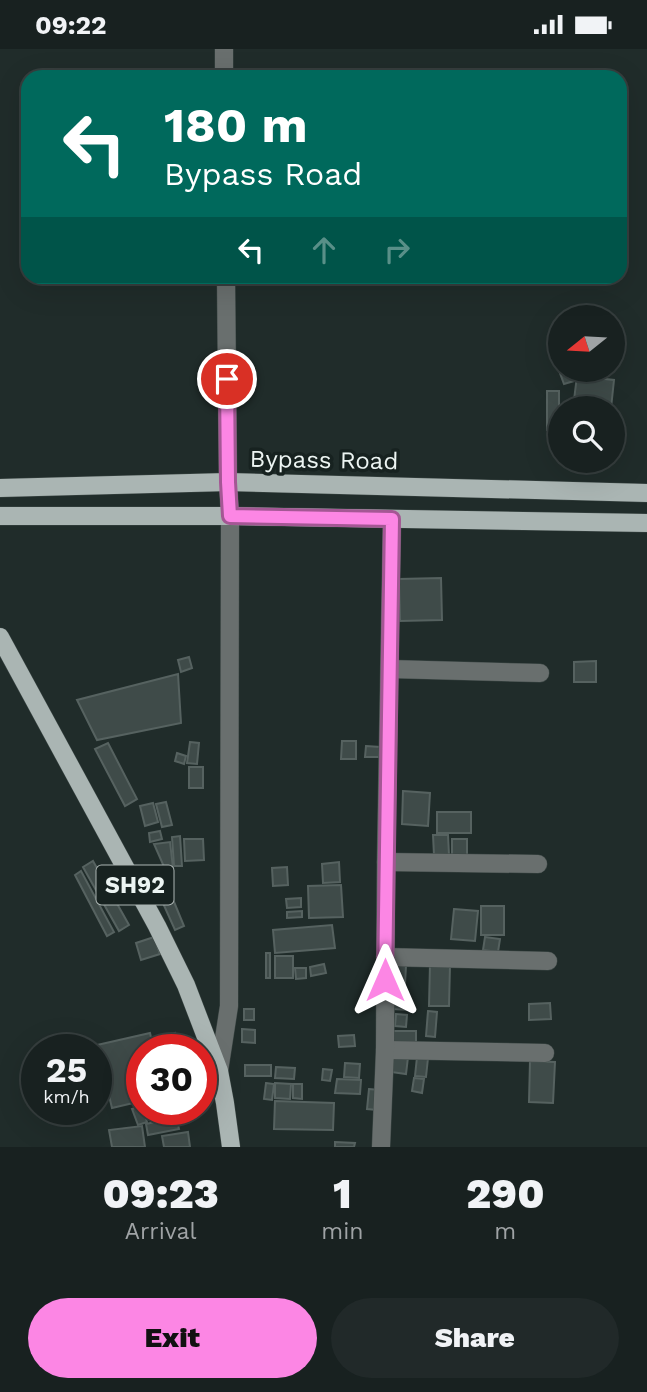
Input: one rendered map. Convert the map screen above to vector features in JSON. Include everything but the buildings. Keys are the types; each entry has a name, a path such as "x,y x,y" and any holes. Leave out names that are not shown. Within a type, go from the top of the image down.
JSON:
{"main road":[{"name":"Bypass Road","path":"0,488 228,482 647,493"},
{"path":"0,516 230,516 647,523"},
{"name":"SH92","path":"0,637 157,926 186,985 219,1071 231,1147"}],"street":[{"path":"224,49 224,70"},
{"path":"219,1071 229,1006 230,516 226,284"},
{"path":"381,1147 385,1050 392,519"},
{"path":"390,669 541,673"},
{"path":"386,862 538,864"},
{"path":"385,957 548,961"},
{"path":"385,1050 545,1053"}],"route":[{"path":"227,379 230,516 392,519 385,980"}]}
